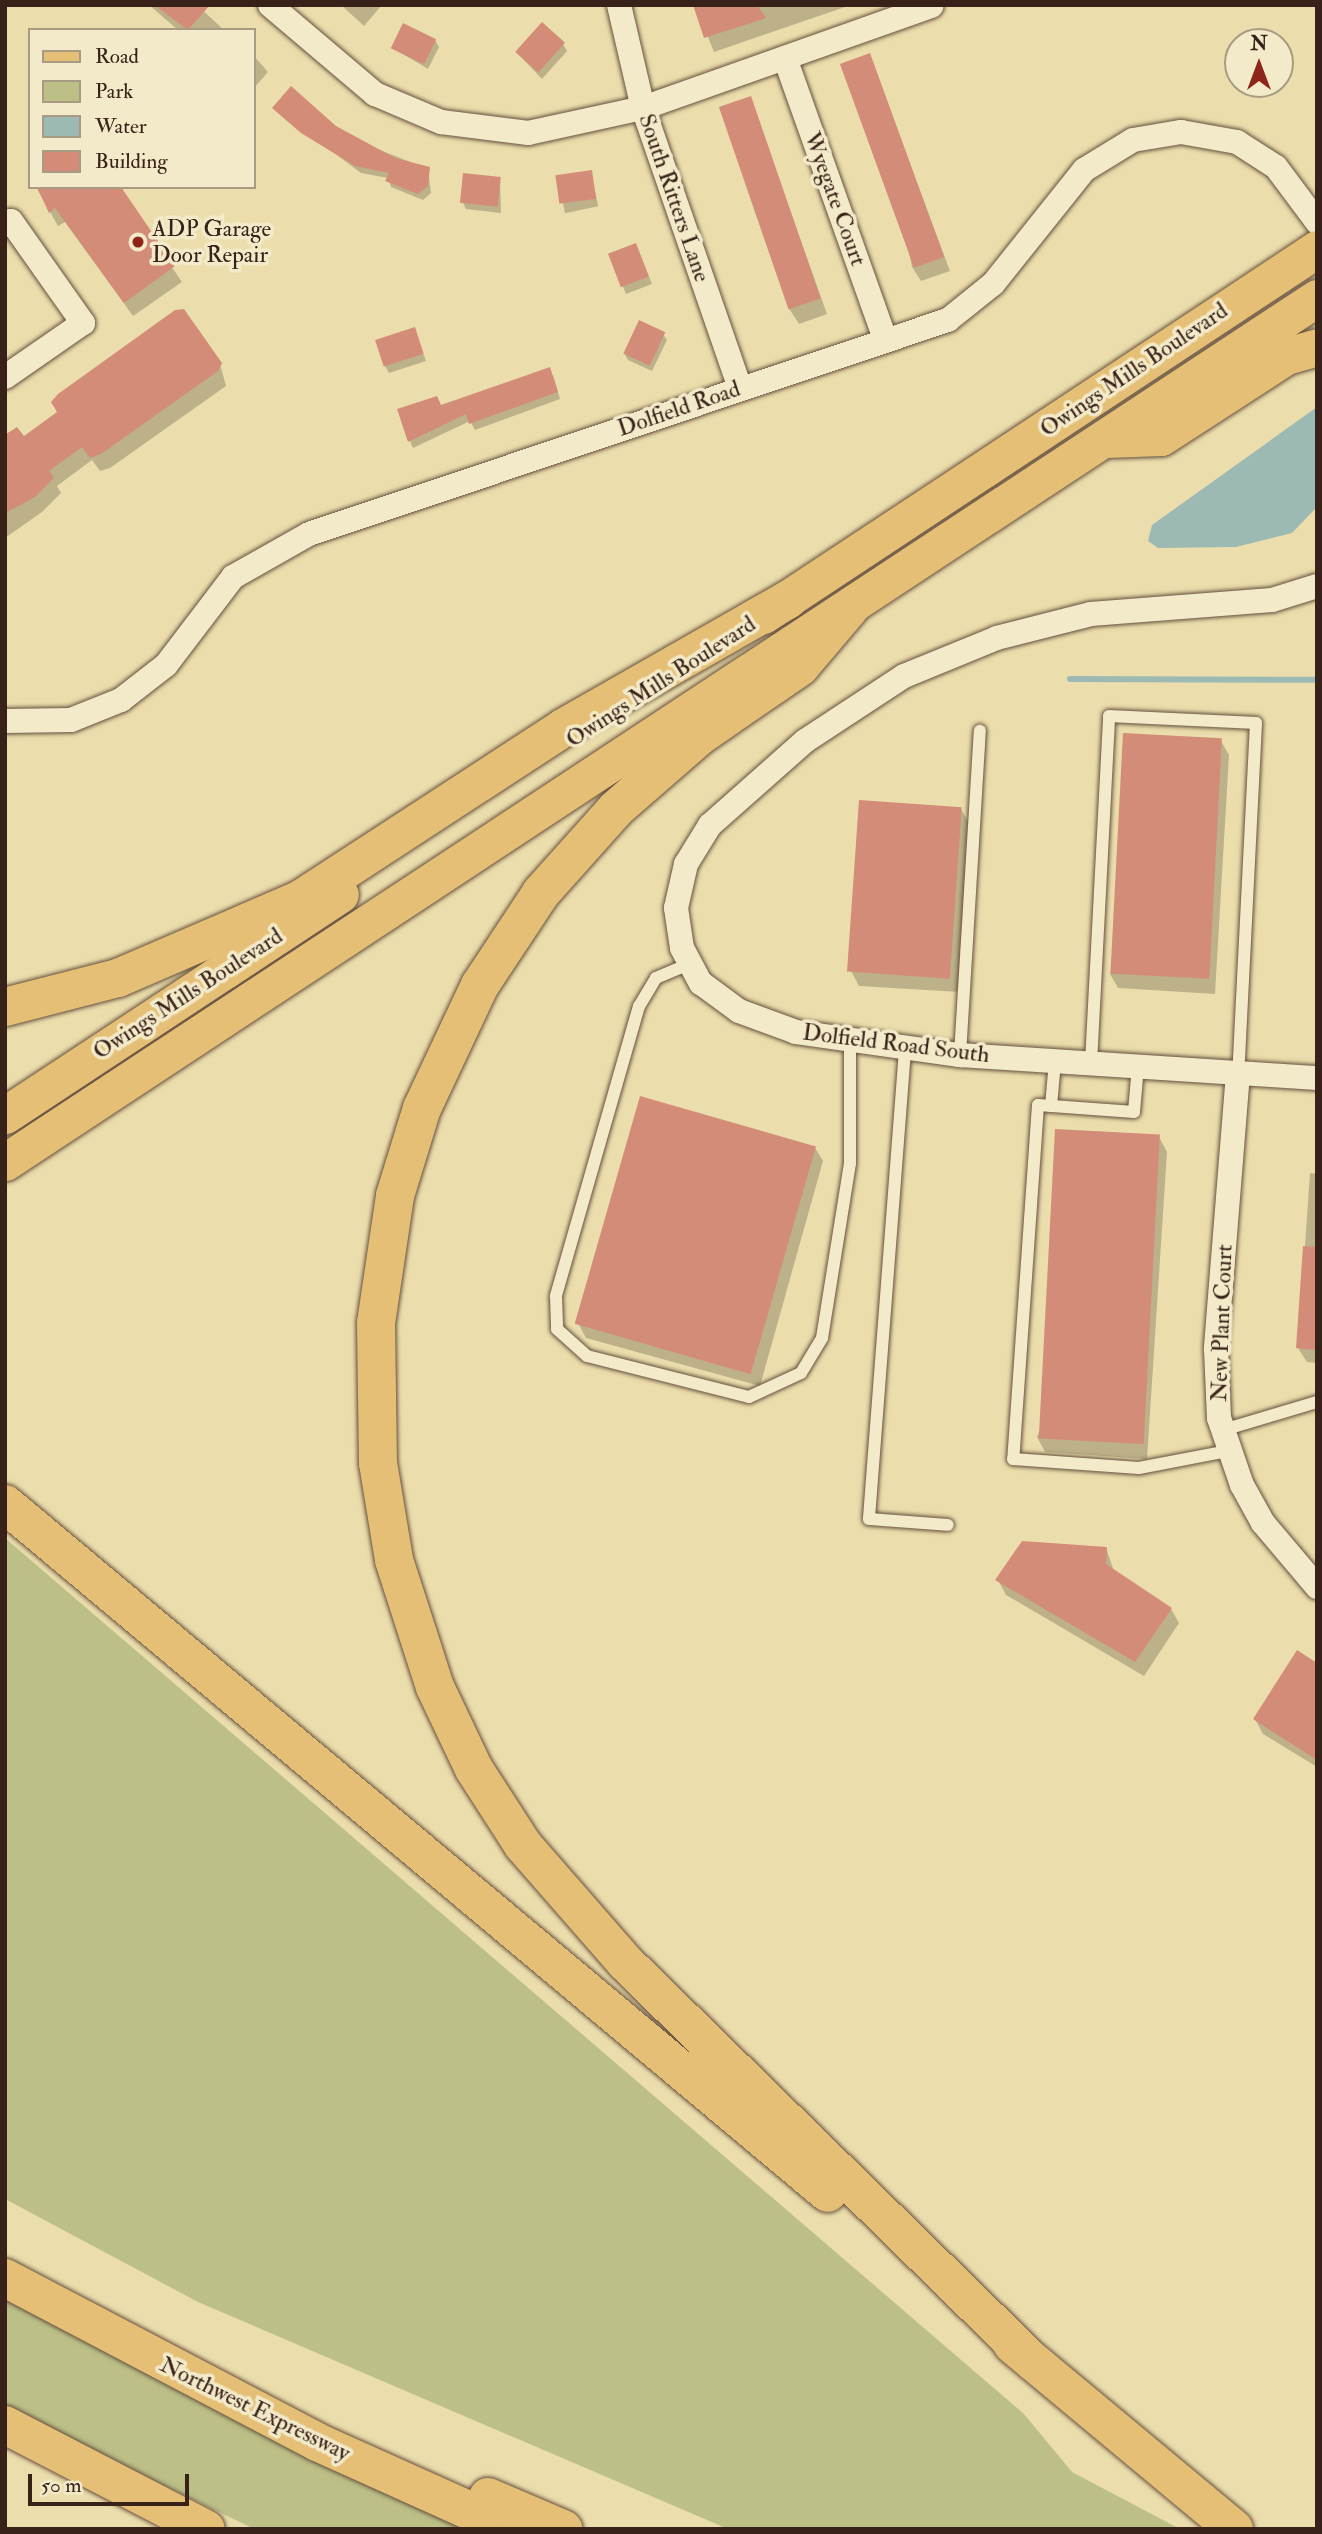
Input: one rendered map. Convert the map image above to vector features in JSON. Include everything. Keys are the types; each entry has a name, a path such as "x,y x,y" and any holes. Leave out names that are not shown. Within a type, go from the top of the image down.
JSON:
{"highway":[{"path":"5,1007 118,978 272,914 563,728 789,598"},
{"path":"850,608 800,667 701,734 617,809 541,893 480,985 422,1108 396,1196 376,1323 378,1463 394,1560 419,1647 474,1769 523,1845 626,1963 1032,2361"},
{"path":"5,1504 1234,2529"},
{"name":"Northwest Expressway","path":"5,2278 317,2442 511,2529"},
{"path":"5,2425 206,2529"},
{"path":"317,2442 367,2448 563,2529"}],"main road":[{"name":"Owings Mills Boulevard","path":"5,1115 1317,249"},
{"path":"309,963 454,844 1301,281 1317,258"},
{"name":"Owings Mills Boulevard","path":"5,1163 1107,439 1317,298"},
{"path":"1107,439 1161,437 1286,356 1317,347"}],"street":[{"path":"270,5 376,94 441,122 500,132 558,131 643,108 931,6"},
{"name":"South Ritters Lane","path":"619,5 643,108 740,388"},
{"name":"Wyegate Court","path":"785,58 886,341"},
{"name":"Dolfield Road","path":"5,721 71,720 145,685 233,577 281,547 740,388 886,341 972,306 1084,170 1133,140 1181,132 1237,142 1276,167 1317,222"},
{"path":"5,225 11,221 83,323 5,377"},
{"name":"Dolfield Road South","path":"1317,586 1272,600 1130,609 1042,625 948,656 871,695 746,790 695,845 676,908 690,964 701,983 740,1011 850,1043 960,1055 1317,1078"},
{"name":"New Plant Court","path":"1238,1073 1216,1349 1226,1441 1263,1523 1317,1587"}],"lane":[{"path":"1091,1063 1109,716 1256,723 1238,1073"},
{"path":"960,1055 981,731"},
{"path":"690,964 656,978 639,1006 556,1296 556,1329 587,1356 749,1397 801,1373 822,1338 850,1163 850,1043"},
{"path":"905,1049 869,1519 948,1525"},
{"path":"1051,1107 1055,1061"},
{"path":"1138,1066 1134,1112 1038,1105 1013,1459 1139,1468 1226,1441 1317,1402"}],"green space":[{"path":"5,1538 1024,2414 1072,2472 1180,2529 728,2529 198,2302 5,2199"},
{"path":"5,2295 480,2529 254,2529 5,2408"}],"water":[{"path":"1317,407 1317,507 1292,533 1236,547 1158,548 1148,541 1152,525"}],"building":[{"path":"154,5 210,5 190,28 185,28"},
{"path":"693,5 757,5 766,18 704,38"},
{"path":"542,22 565,43 538,72 515,52"},
{"path":"403,23 436,39 424,64 391,48"},
{"path":"870,53 944,257 914,268 840,64"},
{"path":"291,86 336,126 395,158 430,167 428,186 418,194 385,181 389,173 355,166 301,133 272,108"},
{"path":"751,96 821,298 789,309 719,107"},
{"path":"592,170 596,199 559,204 555,175"},
{"path":"463,173 501,177 498,207 460,203"},
{"path":"38,189 122,189 175,266 124,303 55,208 49,213"},
{"path":"636,243 649,277 621,287 608,254"},
{"path":"184,309 222,363 218,371 101,454 90,458 82,447 49,471 54,478 35,497 5,513 5,435 17,427 24,436 57,412 51,402 58,394 175,310"},
{"path":"639,320 665,332 650,366 623,354"},
{"path":"415,327 424,354 384,367 375,340"},
{"path":"550,367 558,392 469,424 466,414 408,442 397,409 437,396 441,405"},
{"path":"1123,733 1222,738 1209,979 1110,974"},
{"path":"859,800 962,807 950,979 847,972"},
{"path":"640,1096 816,1146 751,1374 575,1324"},
{"path":"1055,1129 1160,1134 1144,1444 1039,1439"},
{"path":"1303,1246 1317,1247 1317,1350 1296,1348"},
{"path":"1022,1541 1107,1547 1106,1564 1172,1608 1135,1662 995,1580"},
{"path":"1297,1650 1317,1663 1317,1760 1253,1719"}],"waterway":[{"path":"1070,679 1317,680"}],"place":[{"name":"ADP Garage Door Repair","path":"138,242"}]}
